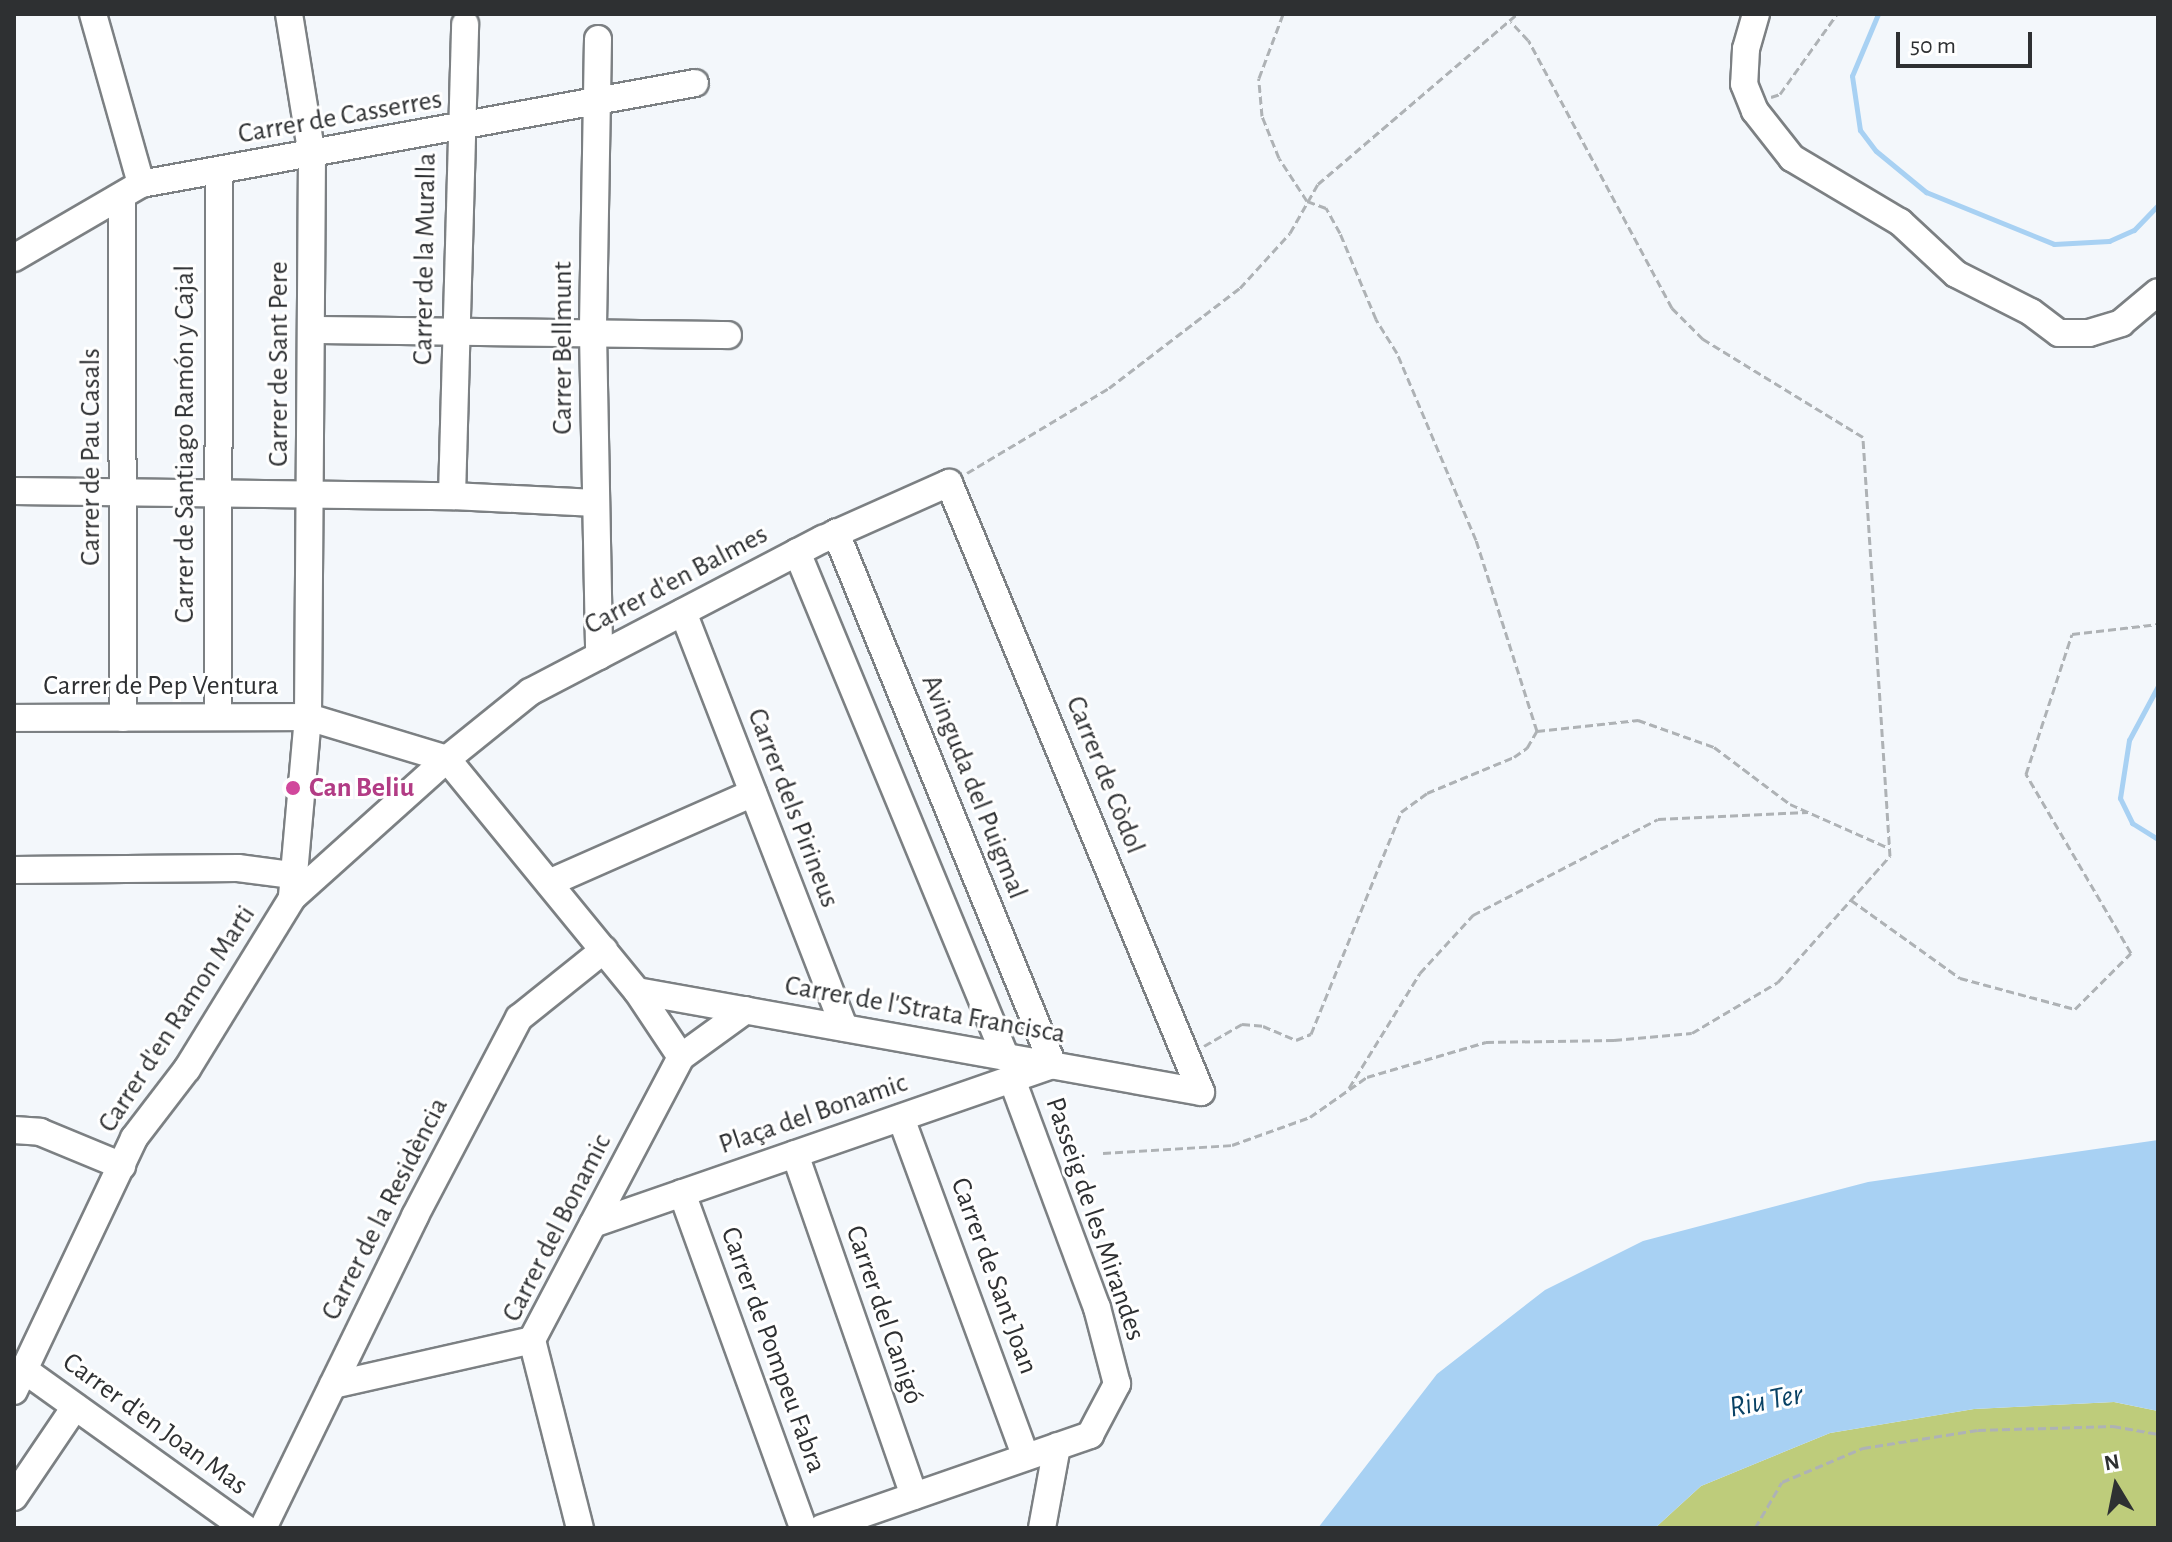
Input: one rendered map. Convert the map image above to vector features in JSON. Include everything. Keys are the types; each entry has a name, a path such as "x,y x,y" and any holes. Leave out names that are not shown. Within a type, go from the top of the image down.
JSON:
{"street":[{"name":"Carrer de Pau Casals","path":"93,14 132,190 123,493 123,718"},
{"name":"Carrer de Sant Pere","path":"289,14 312,156 308,717 291,886"},
{"path":"1756,14 1746,49 1744,84 1753,105 1792,158 1900,222 1956,274 2031,312 2059,333 2089,333 2121,323 2158,292"},
{"name":"Carrer de la Muralla","path":"452,496 465,24"},
{"name":"Carrer Bellmunt","path":"598,39 593,333 599,656"},
{"name":"Carrer de Casserres","path":"14,258 132,190 695,83"},
{"name":"Carrer de Santiago Ramón y Cajal","path":"218,717 214,495 219,172"},
{"path":"312,330 728,335"},
{"name":"Carrer d'en Balmes","path":"291,886 530,692 797,552 949,483"},
{"name":"Carrer de Còdol","path":"949,483 1201,1092"},
{"path":"14,491 452,496 596,503"},
{"name":"Avinguda del Puigmal","path":"836,533 1053,1065"},
{"path":"797,552 1009,1069"},
{"name":"Carrer dels Pirineus","path":"683,612 844,1028"},
{"name":"Carrer de Pep Ventura","path":"14,718 308,717 447,759"},
{"path":"447,759 637,991 681,1057"},
{"path":"549,883 753,793"},
{"path":"14,870 238,868 291,886"},
{"name":"Carrer d'en Ramon Marti","path":"20,1382 134,1138 187,1069 291,886"},
{"name":"Carrer de la Residència","path":"263,1528 519,1018 604,950"},
{"name":"Carrer de l'Strata Francisca","path":"637,991 844,1028 1009,1069"},
{"name":"Carrer del Bonamic","path":"580,1528 532,1340 681,1057 746,1010"},
{"name":"Plaça del Bonamic","path":"593,1224 901,1118 1009,1069 1053,1065"},
{"name":"Carrer de l'Strata Francisca","path":"1053,1065 1201,1092"},
{"name":"Passeig de les Mirandes","path":"822,1528 1090,1435 1117,1384 1097,1308 1009,1069"},
{"name":"Carrer de Sant Joan","path":"901,1118 1026,1457"},
{"path":"14,1130 40,1132 122,1166"},
{"name":"Carrer del Canigó","path":"795,1154 914,1496"},
{"name":"Carrer de Pompeu Fabra","path":"682,1193 803,1528"},
{"path":"333,1385 532,1340"},
{"name":"Carrer d'en Joan Mas","path":"20,1382 75,1407 245,1528"},
{"path":"14,1497 75,1407"},
{"path":"1042,1528 1057,1446"}],"path":[{"path":"1189,1062 1215,1035 1242,1024 1263,1026 1296,1040 1311,1034 1401,812 1427,793 1514,757 1527,748 1537,731 1476,540 1403,366 1376,319 1340,233 1326,208 1307,201 1279,158 1262,116 1259,78 1283,14"},
{"path":"949,483 1096,396 1172,342 1240,288 1290,233 1318,184 1487,35 1511,22 1517,14"},
{"path":"1753,105 1780,94 1837,14"},
{"path":"1103,1153 1232,1145 1310,1117 1367,1077 1486,1042 1614,1040 1692,1033 1778,982 1890,856 1863,437 1703,339 1672,308 1528,40 1511,22"},
{"path":"1851,900 1960,978 2075,1009 2131,953 2026,774 2072,634 2158,624"},
{"path":"1537,731 1638,720 1714,747 1808,812 1889,848"},
{"path":"1347,1091 1420,973 1473,915 1658,819 1808,812"},
{"path":"1755,1528 1782,1482 1863,1448 1978,1430 2113,1426 2158,1434"}],"green space":[{"path":"2114,1402 2158,1411 2158,1528 1655,1528 1701,1486 1830,1433 1974,1409"}],"water":[{"name":"Riu Ter","path":"2158,1140 2158,1411 2114,1402 1974,1409 1830,1433 1701,1486 1655,1528 1318,1528 1437,1374 1545,1290 1643,1241 1868,1182"}],"waterway":[{"path":"1878,14 1852,76 1860,130 1876,151 1926,192 2054,244 2109,241 2134,230 2158,205"},
{"path":"2158,686 2129,740 2120,798 2132,823 2158,839"}],"place":[{"name":"Can Beliu","path":"293,788"}]}
